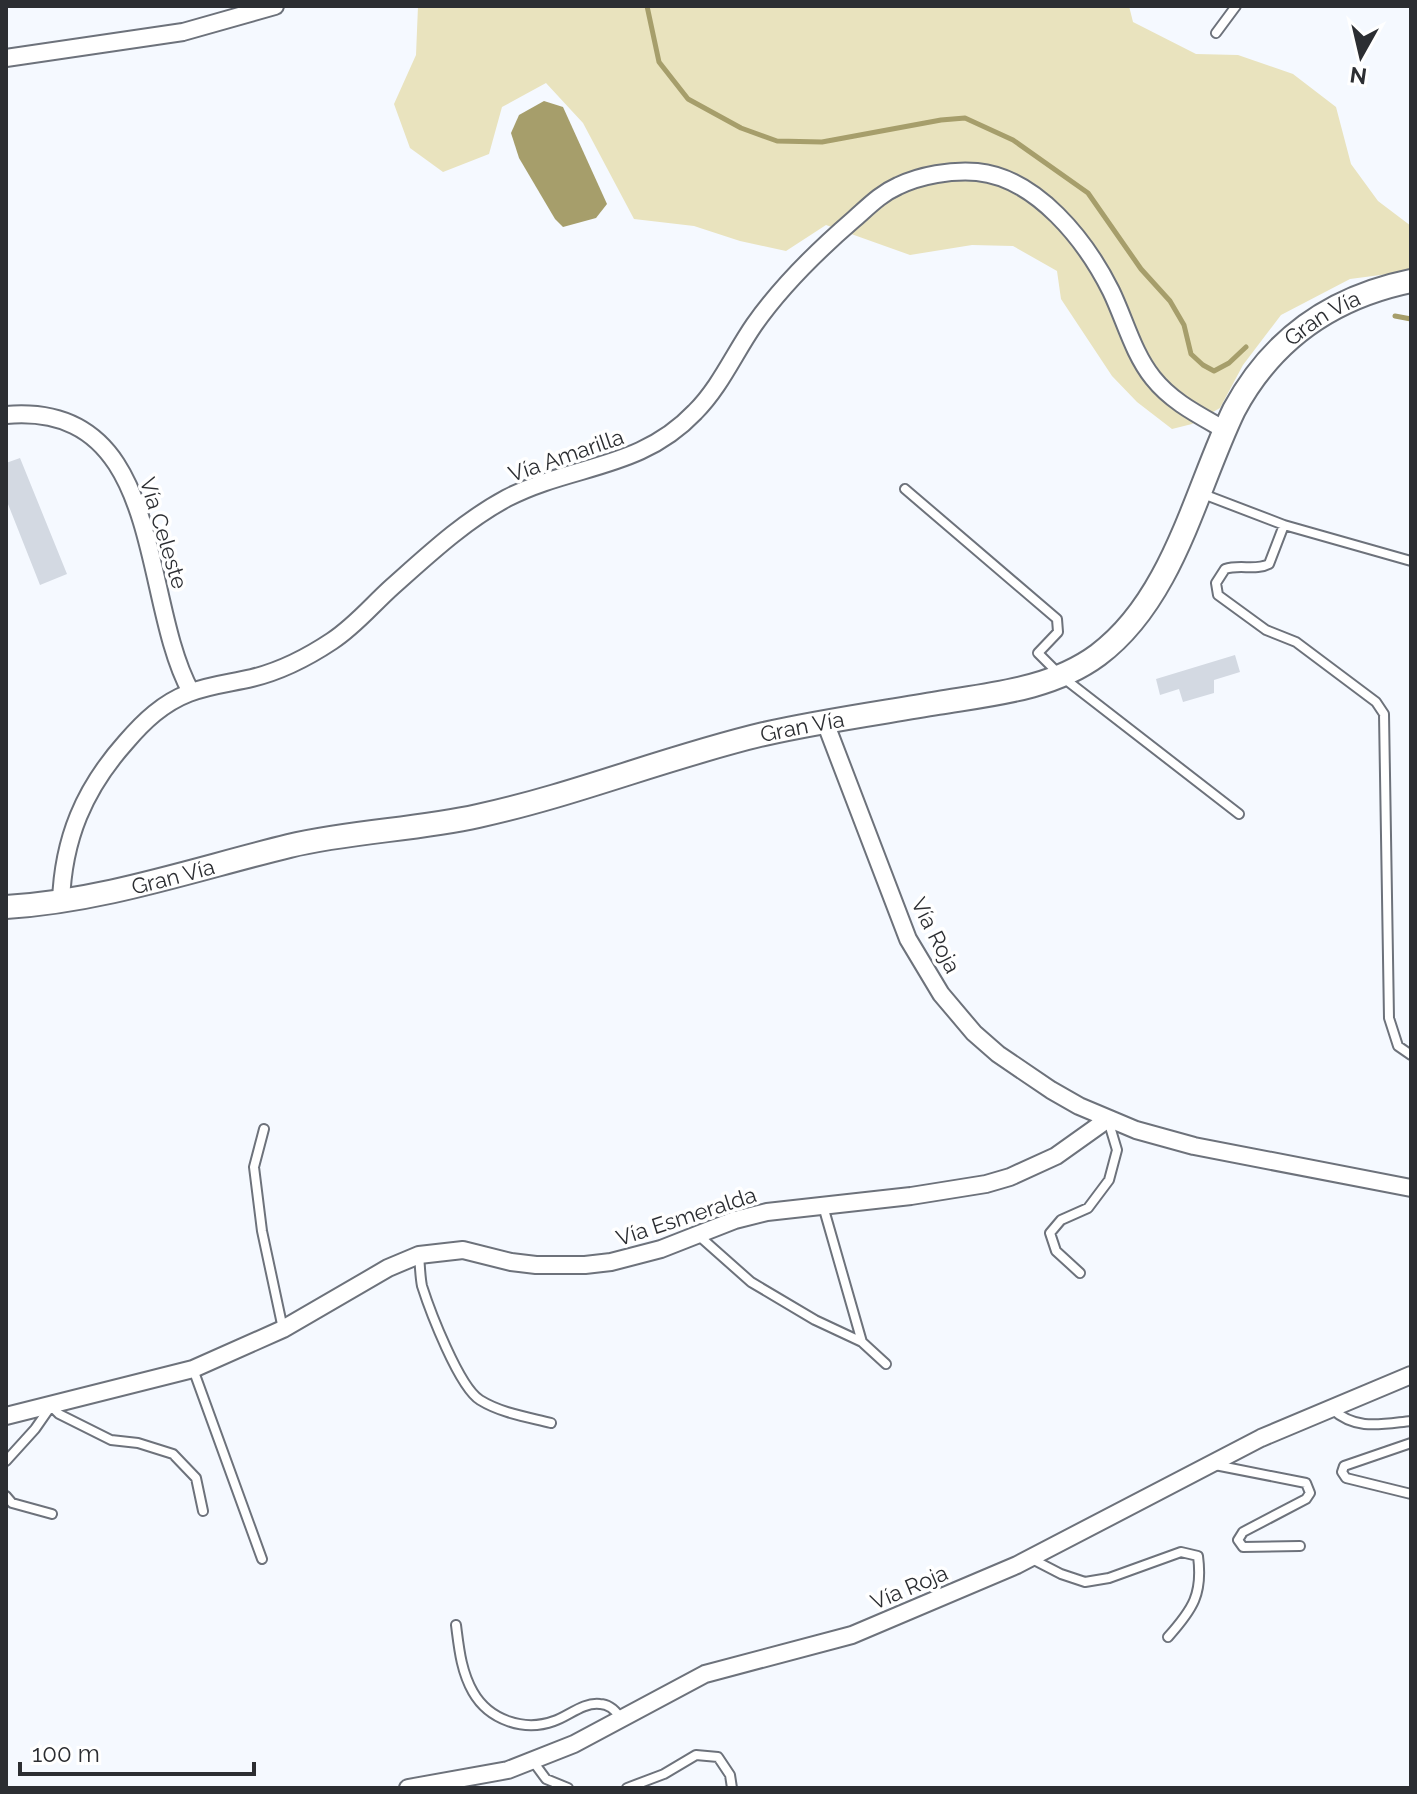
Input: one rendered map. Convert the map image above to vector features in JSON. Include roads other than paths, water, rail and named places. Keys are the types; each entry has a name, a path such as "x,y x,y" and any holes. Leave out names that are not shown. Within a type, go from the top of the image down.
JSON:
{"main road":[{"name":"Gran Vía","path":"6,907 90,897 294,845 500,811 763,734 1010,691 1061,676 1080,667 1114,642 1142,611 1163,575 1225,430 1246,388 1259,370 1287,340 1332,308 1361,294 1411,281"}],"street":[{"path":"6,58 168,35 238,19 275,6"},
{"name":"Vía Amarilla","path":"61,902 69,840 91,787 113,755 149,717 191,692 257,677 297,662 355,624 401,580 483,512 533,486 625,459 666,438 702,406 753,325 808,260 879,196 902,184 929,176 980,172 1029,192 1077,237 1095,264 1139,356 1155,381 1174,400 1225,430"},
{"name":"Vía Celeste","path":"6,415 38,415 68,423 96,440 117,463 125,476 151,548 179,670 191,692"},
{"name":"Vía Roja","path":"825,722 908,939 941,994 974,1033 1011,1063 1051,1090 1108,1119 1194,1146 1411,1188"},
{"name":"Vía Esmeralda","path":"6,1416 193,1369 283,1329 388,1268 419,1255 463,1250 536,1265 585,1265 636,1257 767,1212 962,1189 1010,1177 1056,1156 1108,1119"},
{"name":"Vía Roja","path":"408,1788 508,1770 574,1744 705,1674 852,1635 1102,1524 1261,1438 1411,1375"}],"lane":[{"path":"1216,33 1236,6"},
{"path":"905,489 1057,619 1058,632 1038,653 1061,676 1239,814"},
{"path":"1199,492 1284,525 1411,561"},
{"path":"1284,525 1269,564 1261,568 1236,565 1225,569 1216,583 1218,595 1266,630 1296,642 1376,702 1384,714 1389,1018 1398,1046 1411,1055"},
{"path":"1080,1273 1056,1251 1050,1233 1061,1220 1088,1208 1109,1180 1117,1150 1108,1119"},
{"path":"264,1129 254,1167 262,1231 283,1329"},
{"path":"823,1206 862,1342"},
{"path":"698,1235 751,1282 815,1320 862,1342 886,1364"},
{"path":"419,1255 421,1284 439,1329 460,1375 478,1399 504,1411 551,1423"},
{"path":"193,1369 262,1559"},
{"path":"6,1461 51,1406 59,1414 111,1440 138,1443 173,1454 196,1478 203,1511"},
{"path":"1332,1409 1347,1420 1363,1425 1411,1421"},
{"path":"1411,1443 1344,1466 1342,1472 1346,1478 1411,1494"},
{"path":"1210,1464 1306,1483 1310,1493 1306,1499 1243,1532 1238,1540 1243,1547 1300,1546"},
{"path":"6,1496 12,1503 52,1514"},
{"path":"1031,1558 1061,1574 1085,1582 1109,1578 1181,1552 1198,1556 1200,1574 1192,1610 1168,1637"},
{"path":"456,1625 460,1659 474,1693 496,1714 515,1725 551,1722 583,1706 601,1703 613,1708 620,1717"},
{"path":"627,1788 664,1774 696,1755 718,1757 730,1775 732,1788"},
{"path":"532,1760 546,1779 568,1788"}],"waterway":[{"path":"647,6 659,62 688,99 741,128 777,141 822,142 965,118 1013,140 1088,193 1141,269 1170,301 1184,325 1191,354 1203,365 1214,371 1229,363 1246,347"},
{"path":"1395,316 1411,319"}]}
